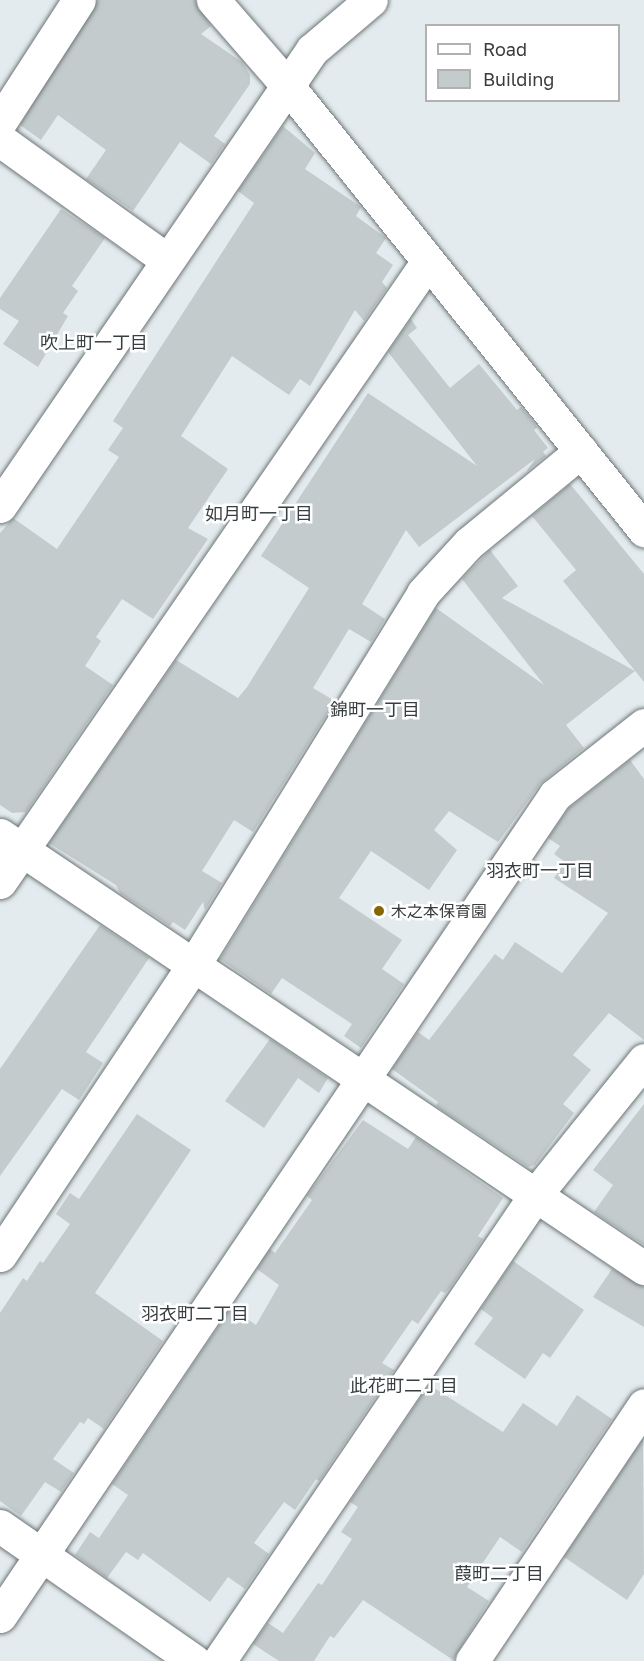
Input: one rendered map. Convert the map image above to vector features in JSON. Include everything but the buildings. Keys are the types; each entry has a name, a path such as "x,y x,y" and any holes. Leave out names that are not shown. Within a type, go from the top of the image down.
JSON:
{"street":[{"path":"0,122 79,0"},
{"path":"213,0 287,85 644,530"},
{"path":"0,506 312,50 371,0"},
{"path":"0,140 167,260"},
{"path":"0,882 11,842 428,261"},
{"path":"0,1255 193,966 423,593 469,543 581,451"},
{"path":"0,1616 555,795 644,725"},
{"path":"11,842 644,1268"},
{"path":"219,1661 536,1194 644,1060"},
{"path":"472,1661 644,1405"},
{"path":"0,1526 194,1661"}],"place":[{"name":"木之本保育園","path":"379,911"}],"district":[{"name":"吹上町一丁目","path":"94,342"},
{"name":"如月町一丁目","path":"259,513"},
{"name":"錦町一丁目","path":"375,709"},
{"name":"羽衣町一丁目","path":"540,870"},
{"name":"羽衣町二丁目","path":"195,1313"},
{"name":"此花町二丁目","path":"404,1385"},
{"name":"葭町二丁目","path":"499,1573"}]}
